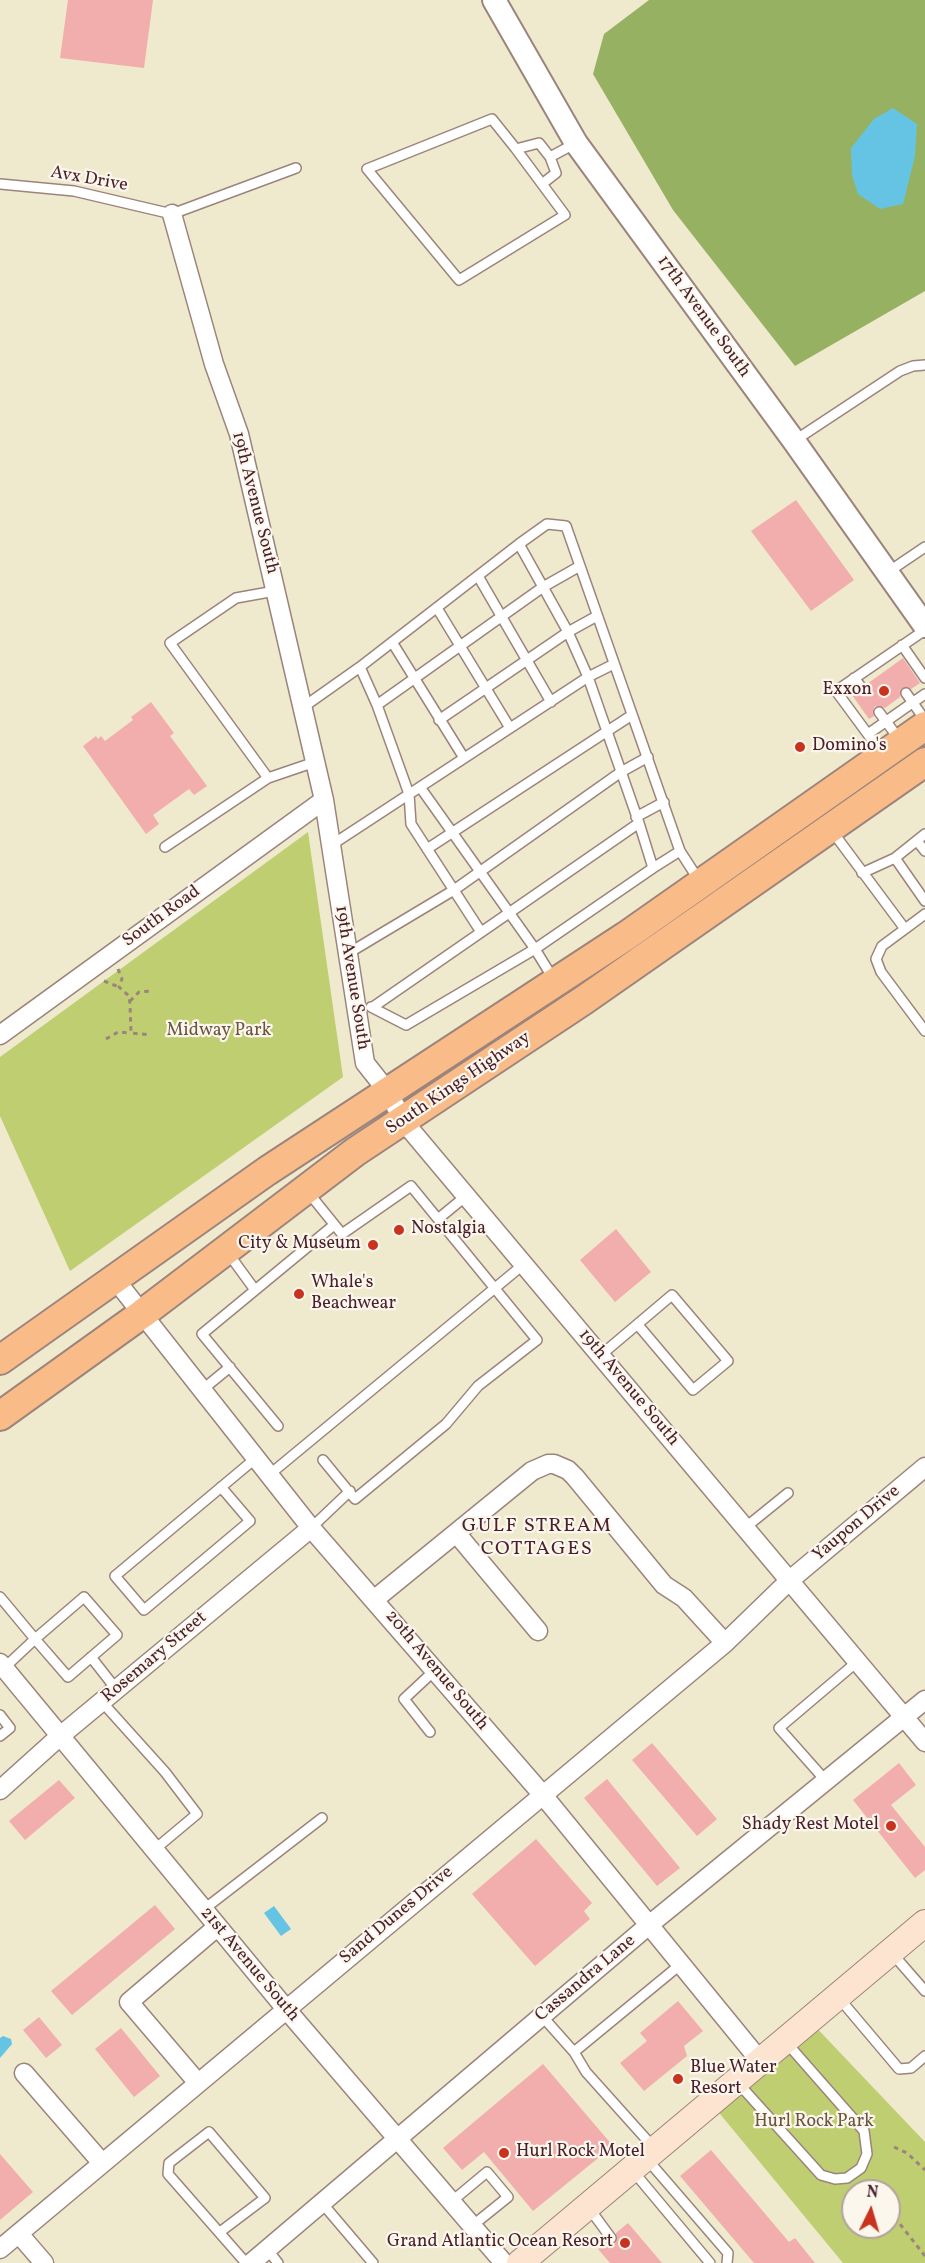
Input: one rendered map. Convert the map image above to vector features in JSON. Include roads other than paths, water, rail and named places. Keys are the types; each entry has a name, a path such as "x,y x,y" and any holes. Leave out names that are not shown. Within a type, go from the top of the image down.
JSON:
{"main road":[{"name":"South Kings Highway","path":"0,1360 267,1171 701,883 919,715"},
{"name":"South Kings Highway","path":"0,1416 142,1314 355,1152 404,1122 925,762"},
{"path":"532,2259 587,2206 925,1923"}],"street":[{"name":"17th Avenue South","path":"494,0 576,143 794,441 925,628"},
{"name":"19th Avenue South","path":"172,214 214,364 239,434 324,800 365,1063 388,1092 404,1122 925,1742"},
{"name":"South Road","path":"0,1035 324,800"},
{"name":"20th Avenue South","path":"114,1278 311,1528 542,1794 761,2062"},
{"path":"375,1599 532,1471 548,1464 562,1466 575,1477 664,1585 684,1598 725,1642"},
{"name":"Yaupon Drive","path":"790,1580 925,1467"},
{"name":"Rosemary Street","path":"0,1790 59,1737 311,1528"},
{"path":"457,1534 538,1631"},
{"name":"Sand Dunes Drive","path":"7,2238 102,2163 725,1642 790,1580"},
{"name":"21st Avenue South","path":"1,1667 286,2009 504,2263"},
{"name":"Cassandra Lane","path":"251,2263 272,2256 322,2203 649,1925 925,1700"},
{"path":"198,2083 129,2002 217,1927"},
{"path":"24,2073 102,2163"},
{"path":"7,2238 44,2263"}],"lane":[{"path":"492,119 542,184 565,215 459,280 367,169 492,119"},
{"path":"516,149 539,143 550,157 556,173 542,184"},
{"path":"550,157 576,143"},
{"path":"172,214 296,168"},
{"name":"Avx Drive","path":"0,184 74,190 172,214"},
{"path":"794,441 900,371 913,366 925,365"},
{"path":"302,708 360,667 547,524 566,526 680,851 701,883"},
{"path":"519,544 568,632 588,677 653,868"},
{"path":"888,573 923,552"},
{"path":"377,705 543,587 580,566"},
{"path":"478,576 551,702"},
{"path":"268,778 170,643 236,598 275,591"},
{"path":"437,608 510,728"},
{"path":"439,720 568,632 597,616"},
{"path":"885,739 836,691 925,628"},
{"path":"392,642 464,758"},
{"path":"902,645 925,678"},
{"path":"882,659 888,669"},
{"path":"330,846 588,677 614,664"},
{"path":"360,667 377,705 409,794 411,824 481,932"},
{"path":"854,678 862,688"},
{"path":"906,693 919,715 925,720"},
{"path":"919,715 925,694"},
{"path":"879,712 885,739"},
{"path":"427,849 606,729 632,715"},
{"path":"347,954 454,890 621,772 648,757"},
{"path":"165,847 268,778 315,762"},
{"path":"420,787 509,912 555,982"},
{"path":"355,1010 373,1007 663,802"},
{"path":"831,829 905,929"},
{"path":"862,873 895,858 921,838 925,851"},
{"path":"373,1007 406,1025 534,949 680,851"},
{"path":"895,858 925,901"},
{"path":"925,914 882,946 876,959 881,972 925,1031"},
{"path":"306,1190 342,1234 411,1186 537,1340 478,1386 446,1424 356,1499 323,1460"},
{"path":"438,1219 466,1196"},
{"path":"278,1426 202,1334 334,1225"},
{"path":"226,1251 255,1290"},
{"path":"269,1475 524,1264"},
{"path":"600,1355 672,1295 728,1361 693,1390 638,1325"},
{"path":"202,1390 230,1367"},
{"path":"221,1487 250,1521 144,1610 115,1576 221,1487 256,1458"},
{"path":"311,1528 350,1491"},
{"path":"746,1527 788,1493"},
{"path":"0,1597 35,1639 68,1677 117,1635 84,1597 35,1639 1,1667"},
{"path":"91,1657 116,1689"},
{"path":"826,1781 779,1728 858,1661"},
{"path":"430,1732 404,1699 434,1671"},
{"path":"102,1702 165,1772 197,1814 154,1850"},
{"path":"0,1715 10,1728 0,1736"},
{"path":"203,1910 322,1818"},
{"path":"891,1952 925,1991"},
{"path":"574,2052 681,1964"},
{"path":"838,1997 899,2069 911,2068 925,2056"},
{"path":"542,2016 574,2052 710,2263"},
{"path":"736,2082 821,2175 834,2179 847,2178 861,2168 867,2154 864,2131 785,2041"},
{"path":"219,2232 265,2198 209,2132 169,2163 168,2174 246,2263"},
{"path":"644,2159 728,2253 727,2263"},
{"path":"451,2202 488,2172 508,2197 472,2226"},
{"path":"322,2203 373,2263"},
{"path":"587,2206 610,2238"}],"water":[{"path":"893,108 917,124 915,156 903,204 880,209 858,194 852,175 851,148 874,119"},
{"path":"274,1906 291,1929 281,1936 264,1913"},
{"path":"3,2036 11,2039 12,2044 0,2058 0,2038"}],"place":[{"name":"Exxon","path":"884,691"},
{"name":"Domino's","path":"800,747"},
{"name":"Nostalgia","path":"399,1230"},
{"name":"City & Museum","path":"373,1245"},
{"name":"Whale's Beachwear","path":"299,1294"},
{"name":"Shady Rest Motel","path":"891,1826"},
{"name":"Blue Water Resort","path":"678,2079"},
{"name":"Hurl Rock Motel","path":"504,2153"},
{"name":"Grand Atlantic Ocean Resort","path":"625,2243"}],"district":[{"name":"GULF STREAM COTTAGES","path":"537,1538"}],"park label":[{"name":"Midway Park","path":"219,1032"},
{"name":"Hurl Rock Park","path":"814,2123"}]}
